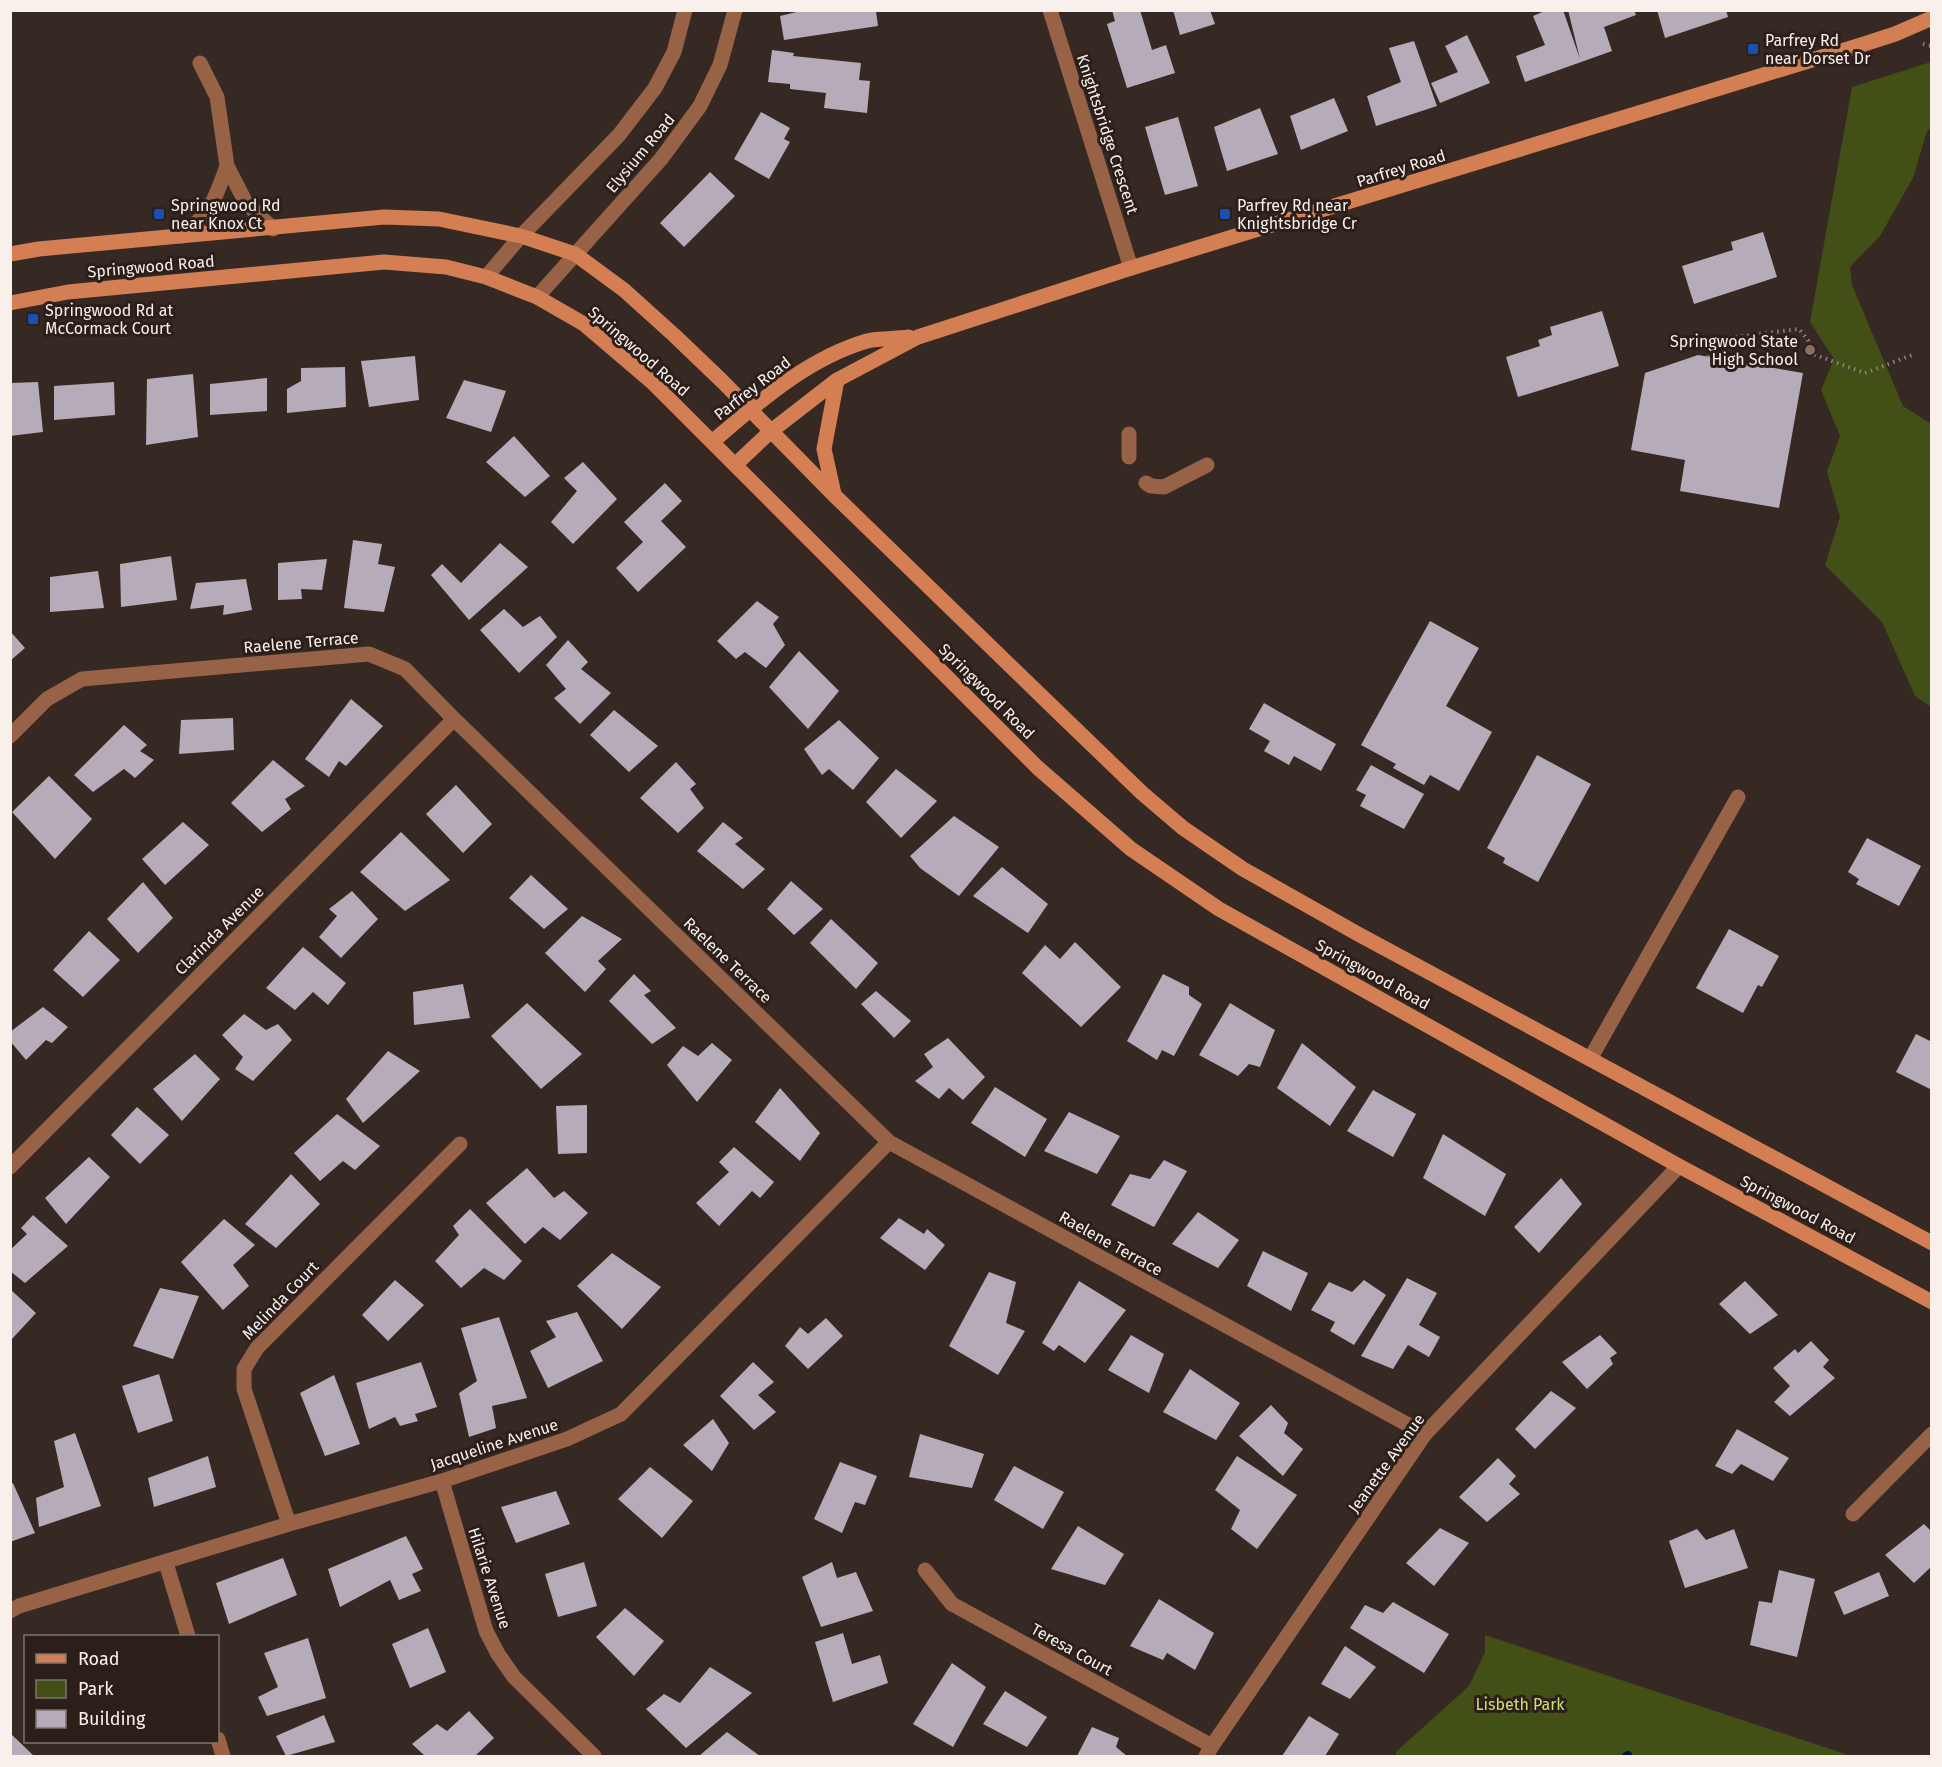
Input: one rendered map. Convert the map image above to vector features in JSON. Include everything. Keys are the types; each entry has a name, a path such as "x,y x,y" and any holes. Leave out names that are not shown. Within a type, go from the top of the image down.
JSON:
{"main road":[{"name":"Parfrey Road","path":"1895,34 1921,10"},
{"name":"Parfrey Road","path":"735,465 770,432 837,380 918,337 1131,268 1895,34 1932,18"},
{"name":"Springwood Road","path":"10,254 384,217 439,219 521,236 575,254 624,290 1142,793 1183,828 1244,868 1358,934 1932,1243"},
{"name":"Springwood Road","path":"10,303 68,292 384,262 446,267 486,277 537,297 584,324 652,382 1038,768 1131,849 1219,909 1679,1166 1932,1302"},
{"name":"Parfrey Road","path":"712,442 771,392 829,355 869,341 918,337"},
{"path":"834,495 824,449 837,380"}],"street":[{"name":"Elysium Road","path":"486,277 521,236 619,135 655,88 674,52 685,10"},
{"name":"Elysium Road","path":"537,297 661,159 700,106 720,65 735,10"},
{"name":"Knightsbridge Crescent","path":"1050,10 1131,268"},
{"path":"200,63 217,97 227,166 246,203 273,229"},
{"path":"182,236 210,209 227,166"},
{"path":"1129,434 1127,442 1129,457"},
{"path":"1146,483 1151,486 1164,487 1208,465"},
{"name":"Raelene Terrace","path":"10,736 47,699 82,679 369,654 405,669 889,1142 1425,1434"},
{"name":"Clarinda Avenue","path":"10,1167 454,719"},
{"path":"1590,1059 1738,796"},
{"name":"Jacqueline Avenue","path":"10,1611 19,1606 289,1524 441,1481 567,1440 621,1414 889,1142"},
{"name":"Melinda Court","path":"289,1524 244,1389 244,1368 257,1348 460,1144"},
{"name":"Jeanette Avenue","path":"1209,1751 1425,1434 1679,1166"},
{"path":"1853,1514 1932,1434"},
{"name":"Hilarie Avenue","path":"441,1481 486,1631 498,1654 514,1677 594,1756"},
{"path":"166,1563 188,1635"},
{"name":"Teresa Court","path":"925,1570 951,1604 1209,1751"}],"path":[{"path":"1708,357 1711,340 1800,329 1808,340 1810,353 1865,373 1912,355"}],"green space":[{"path":"1931,62 1931,128 1927,131 1913,178 1880,236 1850,267 1852,285 1903,406 1931,424 1931,707 1915,696 1882,622 1825,565 1840,517 1827,472 1840,436 1821,390 1834,359 1810,322 1852,87"},
{"name":"Lisbeth Park","path":"1485,1635 1851,1756 1395,1756 1397,1751 1469,1686 1485,1652"}],"building":[{"path":"805,10 876,11 878,26 784,40 780,16"},
{"path":"1112,10 1140,10 1152,50 1166,45 1175,73 1127,88 1107,24 1115,21"},
{"path":"1173,10 1210,10 1215,24 1180,35"},
{"path":"1547,10 1563,10 1580,59 1568,10 1634,10 1636,15 1604,27 1612,51 1525,82 1516,56 1545,45 1533,16"},
{"path":"1657,10 1726,10 1728,17 1665,38"},
{"path":"1467,35 1490,83 1440,103 1431,83 1458,72 1445,46"},
{"path":"1414,41 1437,106 1376,126 1367,96 1401,82 1389,48"},
{"path":"772,50 794,53 793,56 861,63 859,80 870,81 867,113 824,108 826,93 790,89 790,84 768,82"},
{"path":"1334,98 1348,131 1301,150 1290,116"},
{"path":"1260,108 1278,154 1227,171 1214,127"},
{"path":"761,112 790,128 784,139 790,142 769,179 734,159"},
{"path":"1178,117 1198,186 1165,195 1145,127"},
{"path":"710,172 735,196 684,247 660,223"},
{"path":"1763,232 1777,277 1694,304 1682,266 1733,250 1731,242"},
{"path":"1602,311 1619,366 1518,397 1506,357 1540,346 1538,340 1552,335 1550,327"},
{"path":"1698,355 1803,373 1779,508 1680,491 1685,460 1631,450 1645,373"},
{"path":"415,356 419,400 369,407 361,361"},
{"path":"345,367 346,407 287,413 287,389 301,381 301,368"},
{"path":"193,374 198,437 146,445 147,379"},
{"path":"267,378 267,411 210,415 210,384"},
{"path":"464,380 506,391 491,432 446,418"},
{"path":"38,382 43,432 10,436 10,383"},
{"path":"114,382 115,415 54,420 54,386"},
{"path":"514,436 550,476 525,497 486,462"},
{"path":"583,462 617,499 573,544 551,522 577,491 564,478"},
{"path":"665,483 682,501 661,521 686,547 638,592 616,568 643,542 624,522"},
{"path":"353,540 382,544 378,564 395,567 384,612 344,608"},
{"path":"500,543 528,567 469,620 431,575 442,564 461,583"},
{"path":"171,556 177,600 121,607 120,564"},
{"path":"327,559 322,590 301,589 302,599 278,600 278,563"},
{"path":"98,571 104,608 50,612 50,577"},
{"path":"246,579 252,610 223,615 224,605 190,609 196,583"},
{"path":"757,601 779,617 773,624 785,645 766,668 745,652 736,659 717,641"},
{"path":"504,609 523,627 540,616 557,637 519,673 480,630"},
{"path":"1430,621 1479,648 1446,706 1492,732 1459,791 1430,775 1424,785 1393,768 1396,764 1361,745"},
{"path":"10,631 25,648 10,661"},
{"path":"568,640 588,662 581,669 611,693 580,724 554,698 566,689 546,665"},
{"path":"799,651 839,691 808,729 769,687"},
{"path":"351,699 383,726 346,766 339,761 329,777 305,759"},
{"path":"1264,703 1336,744 1321,771 1294,756 1289,765 1264,751 1270,741 1249,729"},
{"path":"614,710 658,746 629,772 590,735"},
{"path":"233,718 234,750 179,754 181,720"},
{"path":"839,720 879,758 853,790 829,769 822,775 804,749"},
{"path":"124,725 147,745 140,751 154,760 135,778 124,769 93,792 74,775"},
{"path":"1537,755 1591,784 1538,882 1503,863 1505,858 1487,848"},
{"path":"273,760 305,786 285,799 291,809 262,832 231,803"},
{"path":"676,762 696,784 690,789 704,808 678,833 640,798"},
{"path":"1371,765 1424,794 1404,829 1360,806 1366,795 1356,790"},
{"path":"896,769 937,801 901,838 866,802"},
{"path":"49,776 92,819 55,859 12,812"},
{"path":"456,785 492,824 463,853 426,814"},
{"path":"954,816 999,847 959,896 920,868 910,856"},
{"path":"183,822 209,845 165,885 142,859"},
{"path":"723,822 743,838 735,844 765,869 743,889 697,851"},
{"path":"401,832 450,880 405,911 360,872"},
{"path":"1867,838 1921,866 1899,906 1856,884 1859,879 1848,872"},
{"path":"1002,867 1048,904 1028,933 973,896"},
{"path":"531,875 568,909 544,929 509,898"},
{"path":"791,881 823,909 794,935 767,909"},
{"path":"143,882 173,918 138,953 107,919"},
{"path":"352,891 378,919 341,958 319,937 337,916 329,909"},
{"path":"582,916 622,939 598,961 606,969 585,992 545,953"},
{"path":"831,919 878,963 856,989 810,943"},
{"path":"1729,929 1779,956 1762,987 1758,985 1743,1013 1696,988"},
{"path":"89,931 120,960 83,997 53,970"},
{"path":"1075,942 1121,987 1081,1027 1022,973 1045,945 1060,959"},
{"path":"303,947 346,983 328,1005 313,992 295,1010 266,988"},
{"path":"634,974 651,991 644,995 676,1028 652,1044 609,1001"},
{"path":"1163,974 1189,987 1189,995 1202,1004 1174,1056 1162,1050 1157,1060 1127,1041"},
{"path":"463,984 470,1018 414,1025 413,992"},
{"path":"876,991 911,1021 894,1038 861,1004"},
{"path":"527,1003 582,1054 541,1089 491,1036"},
{"path":"1230,1003 1275,1030 1260,1067 1249,1064 1238,1076 1199,1055"},
{"path":"43,1007 68,1027 52,1043 46,1040 26,1060 10,1041 10,1032"},
{"path":"244,1014 266,1030 278,1024 292,1040 253,1081 235,1069 243,1057 222,1035"},
{"path":"1916,1034 1932,1042 1932,1090 1896,1072"},
{"path":"948,1038 985,1077 963,1100 949,1088 939,1099 915,1081 933,1067 924,1054"},
{"path":"712,1043 732,1060 697,1102 667,1065 683,1046 698,1056"},
{"path":"1302,1043 1356,1087 1330,1126 1277,1088"},
{"path":"388,1051 420,1071 363,1123 346,1099"},
{"path":"195,1054 220,1079 182,1121 153,1089"},
{"path":"995,1087 1047,1119 1025,1157 971,1123"},
{"path":"780,1088 820,1133 800,1161 755,1122"},
{"path":"1373,1090 1416,1114 1393,1157 1347,1131"},
{"path":"587,1105 587,1153 558,1154 556,1106"},
{"path":"137,1107 169,1135 140,1164 111,1135"},
{"path":"1069,1112 1120,1136 1097,1174 1044,1151"},
{"path":"337,1114 380,1146 355,1170 343,1161 320,1181 294,1153"},
{"path":"1443,1134 1506,1174 1485,1216 1423,1178"},
{"path":"734,1147 774,1182 760,1198 752,1191 719,1226 696,1203 729,1172 719,1162"},
{"path":"89,1157 110,1177 66,1224 45,1198"},
{"path":"1164,1160 1187,1171 1154,1227 1111,1205 1130,1174 1150,1179"},
{"path":"527,1168 554,1198 564,1191 588,1213 560,1240 543,1227 525,1244 486,1203"},
{"path":"291,1174 320,1204 276,1248 245,1224"},
{"path":"1561,1178 1582,1204 1539,1253 1514,1227"},
{"path":"470,1209 522,1261 504,1280 484,1268 461,1288 435,1261 459,1235 453,1226"},
{"path":"1198,1212 1239,1240 1218,1268 1172,1244"},
{"path":"33,1215 68,1246 25,1283 10,1271 10,1250 27,1234 21,1228"},
{"path":"899,1218 924,1234 927,1229 945,1245 925,1270 880,1238"},
{"path":"224,1219 255,1245 233,1265 249,1286 223,1310 181,1262"},
{"path":"1263,1251 1308,1273 1291,1311 1247,1286"},
{"path":"612,1253 661,1287 622,1329 577,1286"},
{"path":"989,1272 1016,1282 1006,1323 1025,1331 998,1375 949,1346"},
{"path":"1407,1278 1437,1293 1419,1325 1440,1337 1429,1357 1408,1345 1393,1369 1361,1356"},
{"path":"395,1280 424,1305 388,1341 362,1315"},
{"path":"1364,1280 1386,1295 1354,1345 1330,1331 1335,1322 1311,1310 1329,1282 1352,1292"},
{"path":"1079,1281 1126,1310 1085,1363 1059,1345 1054,1351 1042,1343"},
{"path":"1745,1281 1778,1315 1750,1334 1719,1304"},
{"path":"160,1288 199,1296 173,1359 133,1346"},
{"path":"10,1289 36,1313 12,1339 10,1337"},
{"path":"577,1312 603,1361 548,1388 530,1351 556,1337 546,1321"},
{"path":"499,1317 527,1398 492,1406 496,1428 469,1437 459,1393 477,1381 461,1328"},
{"path":"826,1318 843,1336 808,1369 785,1346 800,1327 808,1334"},
{"path":"1131,1335 1164,1354 1149,1393 1108,1370"},
{"path":"1600,1335 1617,1353 1610,1358 1613,1364 1587,1389 1562,1362"},
{"path":"1811,1341 1829,1360 1823,1367 1835,1378 1790,1416 1774,1402 1790,1386 1773,1368 1795,1349 1798,1353"},
{"path":"421,1362 437,1407 415,1414 418,1421 400,1426 395,1417 369,1429 356,1383"},
{"path":"753,1362 774,1382 758,1395 776,1412 754,1430 720,1396"},
{"path":"1190,1369 1240,1403 1216,1440 1163,1412"},
{"path":"159,1374 173,1421 138,1433 122,1386"},
{"path":"334,1375 360,1444 325,1456 300,1393"},
{"path":"1551,1391 1576,1408 1535,1449 1515,1429"},
{"path":"1271,1405 1288,1423 1284,1433 1303,1449 1283,1476 1239,1436"},
{"path":"713,1419 729,1443 712,1471 683,1445"},
{"path":"1737,1429 1789,1458 1773,1481 1741,1464 1732,1474 1715,1466"},
{"path":"75,1433 101,1506 39,1527 36,1498 64,1487 54,1441"},
{"path":"920,1434 984,1454 972,1488 909,1477"},
{"path":"208,1456 216,1487 154,1507 148,1478"},
{"path":"1237,1456 1297,1495 1257,1549 1231,1529 1240,1510 1215,1490"},
{"path":"1498,1458 1516,1476 1509,1484 1520,1494 1487,1522 1459,1497"},
{"path":"840,1462 877,1476 865,1505 855,1502 842,1533 814,1519"},
{"path":"1014,1466 1064,1492 1043,1529 994,1500"},
{"path":"650,1467 693,1501 662,1538 618,1499"},
{"path":"13,1483 35,1533 10,1542 10,1484"},
{"path":"556,1491 570,1524 516,1543 501,1507"},
{"path":"1924,1524 1932,1532 1932,1566 1914,1583 1885,1555"},
{"path":"1078,1526 1124,1554 1105,1585 1051,1569"},
{"path":"1440,1528 1469,1543 1434,1586 1406,1563"},
{"path":"1697,1529 1706,1540 1734,1529 1748,1568 1685,1588 1669,1541"},
{"path":"406,1536 423,1569 412,1574 421,1591 399,1600 390,1580 340,1607 328,1569"},
{"path":"283,1558 297,1595 229,1624 216,1583"},
{"path":"584,1562 597,1606 558,1617 545,1574"},
{"path":"832,1562 837,1578 856,1572 873,1611 821,1627 802,1577"},
{"path":"1779,1570 1815,1579 1797,1657 1750,1645 1759,1601 1772,1603"},
{"path":"1879,1572 1889,1596 1844,1615 1834,1592"},
{"path":"1159,1599 1214,1633 1195,1670 1167,1653 1163,1660 1130,1646"},
{"path":"1393,1602 1449,1634 1424,1673 1350,1628 1365,1605 1383,1613"},
{"path":"625,1608 664,1641 634,1676 596,1637"},
{"path":"428,1628 446,1672 410,1688 392,1644"},
{"path":"843,1633 852,1664 880,1655 888,1683 833,1702 815,1642"},
{"path":"308,1638 326,1698 267,1716 258,1697 278,1687 264,1653"},
{"path":"1345,1646 1376,1667 1350,1699 1321,1684"},
{"path":"952,1663 986,1687 953,1747 913,1724"},
{"path":"710,1667 752,1693 686,1748 646,1709 664,1694 680,1703"},
{"path":"1005,1691 1047,1717 1027,1747 983,1724"},
{"path":"469,1711 494,1738 475,1756 425,1756 412,1744 437,1724 447,1731"},
{"path":"324,1715 335,1742 286,1756 276,1736"},
{"path":"1309,1716 1339,1734 1325,1756 1282,1756"},
{"path":"1092,1727 1119,1738 1116,1747 1127,1756 1077,1756"},
{"path":"727,1732 760,1756 699,1756"},
{"path":"10,1733 34,1756 10,1756"}],"place":[{"name":"Parfrey Rd near Dorset Dr","path":"1753,49"},
{"name":"Springwood Rd near Knox Ct","path":"159,214"},
{"name":"Parfrey Rd near Knightsbridge Cr","path":"1225,214"},
{"name":"Springwood Rd at McCormack Court","path":"33,319"},
{"name":"Springwood State High School","path":"1810,350"}]}
